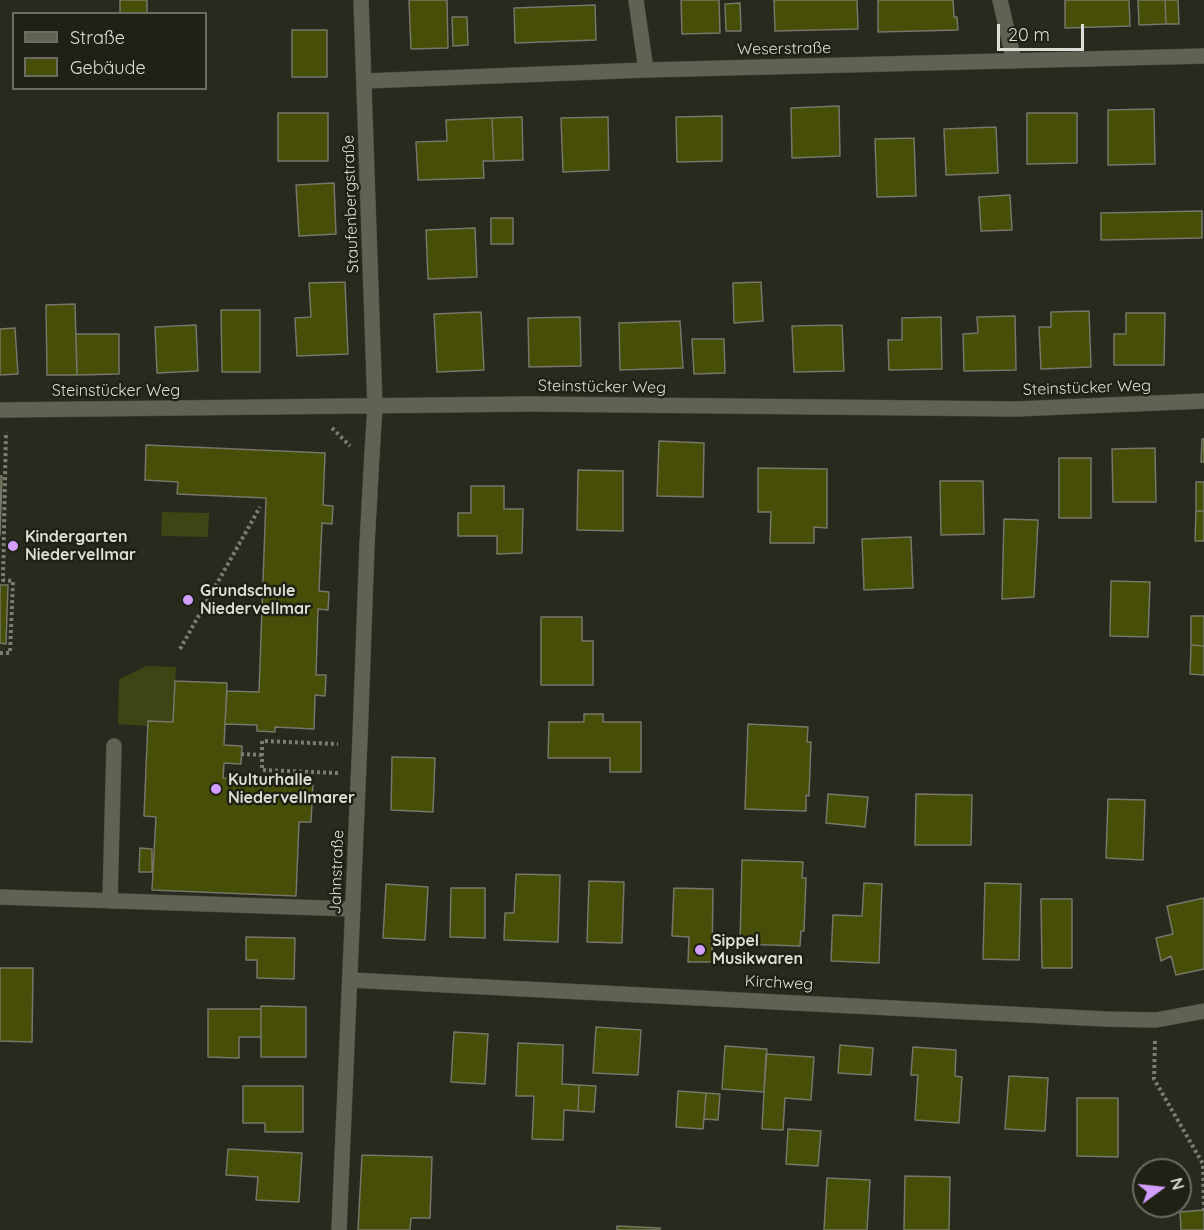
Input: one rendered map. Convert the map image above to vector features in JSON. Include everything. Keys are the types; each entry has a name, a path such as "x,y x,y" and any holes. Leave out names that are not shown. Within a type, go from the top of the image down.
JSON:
{"street":[{"name":"Staufenbergstraße","path":"361,0 375,407"},
{"path":"636,0 646,70"},
{"path":"1000,0 1014,61"},
{"name":"Weserstraße","path":"365,81 646,70 1204,57"},
{"name":"Steinstücker Weg","path":"3,410 530,404 1016,409 1204,401"},
{"name":"Jahnstraße","path":"339,1230 353,909 353,741 375,407"},
{"path":"110,901 114,746"},
{"path":"0,897 353,909"},
{"name":"Kirchweg","path":"350,980 1156,1020 1204,1011"}],"path":[{"path":"313,408 371,461"},
{"path":"0,653 10,653 13,581 3,580 3,410"},
{"path":"180,649 260,507"},
{"path":"345,774 262,770 262,741 353,741"},
{"path":"241,754 262,755"},
{"path":"1156,1020 1154,1079 1203,1164 1203,1210"}],"green space":[{"path":"162,512 209,513 208,537 161,536"},
{"path":"147,666 176,667 173,722 148,721 147,726 118,724 119,679"}],"building":[{"path":"120,0 147,0 147,12 120,12"},
{"path":"409,0 447,0 448,48 411,49"},
{"path":"681,0 719,0 720,33 682,34"},
{"path":"774,0 857,0 858,29 775,31"},
{"path":"878,0 953,0 954,17 957,17 958,30 878,32"},
{"path":"1065,0 1129,0 1130,26 1065,28"},
{"path":"1138,0 1165,0 1166,24 1139,25"},
{"path":"1165,0 1178,0 1179,24 1166,24"},
{"path":"740,3 741,31 726,31 725,4"},
{"path":"595,5 596,40 515,43 514,8"},
{"path":"452,17 467,17 468,45 453,46"},
{"path":"292,30 327,30 327,77 292,77"},
{"path":"839,106 840,156 792,158 791,108"},
{"path":"1154,109 1155,164 1108,165 1108,110"},
{"path":"278,113 328,113 328,161 278,161"},
{"path":"1027,113 1077,113 1077,163 1027,164"},
{"path":"722,116 722,161 677,162 676,117"},
{"path":"522,117 523,160 494,161 492,118"},
{"path":"608,117 609,170 563,172 561,118"},
{"path":"492,118 494,161 483,161 484,178 418,180 416,142 447,141 446,120"},
{"path":"996,127 998,173 946,175 944,129"},
{"path":"914,138 916,196 877,197 875,139"},
{"path":"334,183 336,234 299,236 296,185"},
{"path":"1010,195 1012,230 981,231 979,197"},
{"path":"1202,211 1202,238 1101,240 1101,213"},
{"path":"491,218 513,218 513,244 491,244"},
{"path":"475,228 477,277 428,279 426,230"},
{"path":"345,282 348,354 297,356 295,318 311,317 309,283"},
{"path":"761,282 763,321 734,323 733,283"},
{"path":"75,304 77,375 47,375 46,305"},
{"path":"221,310 260,310 260,372 222,372"},
{"path":"1089,311 1091,367 1041,369 1039,327 1051,327 1051,312"},
{"path":"481,312 484,370 437,372 434,314"},
{"path":"1126,313 1165,313 1164,365 1114,365 1114,334 1126,334"},
{"path":"1015,316 1016,370 964,371 963,334 978,333 977,317"},
{"path":"580,317 581,366 529,367 528,318"},
{"path":"941,317 942,369 889,370 888,340 902,340 902,318"},
{"path":"680,321 683,368 620,370 619,323"},
{"path":"196,325 198,371 157,373 155,327"},
{"path":"842,325 844,371 794,372 792,326"},
{"path":"15,328 18,374 0,375 0,329"},
{"path":"76,334 119,334 119,374 77,375"},
{"path":"692,339 724,339 725,373 694,374"},
{"path":"1202,439 1204,439 1204,462 1201,462"},
{"path":"659,441 704,443 703,497 657,496"},
{"path":"146,445 325,453 323,505 333,506 332,524 322,523 319,591 329,592 328,610 318,609 316,675 326,675 325,696 315,695 314,729 275,727 275,732 257,731 257,725 225,724 227,691 259,692 266,498 177,494 178,482 145,480"},
{"path":"1155,448 1156,502 1113,502 1112,449"},
{"path":"1059,458 1091,458 1091,518 1059,518"},
{"path":"758,468 827,469 827,528 814,527 814,543 770,543 771,512 758,512"},
{"path":"578,470 623,471 623,531 577,530"},
{"path":"0,476 2,476 0,535"},
{"path":"940,481 983,481 984,534 941,535"},
{"path":"1196,482 1204,482 1204,511 1196,511"},
{"path":"471,486 504,486 504,509 523,509 522,553 497,554 497,536 458,536 458,513 471,513"},
{"path":"1196,511 1204,511 1204,541 1195,541"},
{"path":"1004,519 1038,520 1034,597 1002,599"},
{"path":"911,537 913,588 864,590 862,539"},
{"path":"1111,581 1150,582 1148,637 1110,636"},
{"path":"0,585 8,585 6,644 0,643"},
{"path":"1191,616 1204,616 1204,646 1191,645"},
{"path":"541,617 582,617 582,641 593,641 593,685 541,685"},
{"path":"1191,645 1204,646 1204,675 1190,674"},
{"path":"175,681 227,683 224,745 242,746 241,764 224,763 223,778 301,782 301,785 313,785 311,822 299,822 296,896 152,890 156,817 144,816 148,721 173,722"},
{"path":"584,714 603,714 603,722 641,722 641,772 610,772 610,758 548,758 549,722 584,722"},
{"path":"748,724 808,727 807,742 811,742 809,796 806,795 806,811 745,809"},
{"path":"392,757 435,758 433,812 391,810"},
{"path":"828,794 868,797 865,827 826,823"},
{"path":"916,794 972,795 971,845 915,845"},
{"path":"1108,799 1145,800 1143,860 1106,858"},
{"path":"140,848 152,849 152,872 139,872"},
{"path":"742,860 803,862 802,878 806,878 804,931 801,931 800,946 740,944"},
{"path":"516,874 560,875 558,942 504,940 505,913 514,913"},
{"path":"589,881 624,882 622,943 587,942"},
{"path":"864,883 882,884 879,963 831,961 833,915 862,916"},
{"path":"985,883 1021,884 1019,960 983,959"},
{"path":"386,884 428,887 425,940 383,938"},
{"path":"451,888 485,888 485,938 450,937"},
{"path":"674,888 713,889 712,962 688,962 689,937 672,936"},
{"path":"1204,898 1204,969 1176,975 1171,956 1161,961 1156,938 1173,934 1167,906"},
{"path":"1041,899 1072,899 1072,968 1042,968"},
{"path":"246,937 295,938 294,979 257,978 257,960 246,960"},
{"path":"0,968 33,968 32,1042 0,1041"},
{"path":"261,1006 306,1007 306,1057 261,1057"},
{"path":"208,1009 261,1009 261,1037 239,1037 239,1058 208,1057"},
{"path":"596,1027 641,1030 638,1075 593,1073"},
{"path":"454,1032 488,1034 485,1084 451,1082"},
{"path":"518,1043 563,1045 562,1084 579,1085 578,1111 564,1110 563,1140 532,1139 534,1096 516,1096"},
{"path":"840,1045 873,1048 871,1075 838,1073"},
{"path":"725,1046 767,1049 764,1092 722,1089"},
{"path":"913,1047 956,1050 955,1076 962,1077 959,1123 915,1120 918,1075 911,1075"},
{"path":"766,1054 814,1057 811,1100 785,1098 783,1130 762,1129"},
{"path":"1009,1076 1048,1078 1045,1131 1005,1129"},
{"path":"579,1085 596,1086 594,1112 578,1111"},
{"path":"243,1086 303,1086 303,1132 265,1132 265,1123 243,1123"},
{"path":"678,1091 706,1093 703,1129 676,1127"},
{"path":"706,1093 720,1094 718,1120 704,1119"},
{"path":"1077,1098 1118,1098 1118,1157 1077,1156"},
{"path":"788,1129 821,1131 818,1166 786,1164"},
{"path":"228,1149 302,1153 299,1202 256,1200 258,1177 226,1175"},
{"path":"362,1155 432,1157 430,1218 411,1218 410,1230 358,1230"},
{"path":"905,1176 950,1177 949,1230 904,1230"},
{"path":"827,1178 870,1180 867,1230 824,1230"},
{"path":"1204,1210 1204,1230 1181,1230 1180,1218 1192,1218 1192,1211"},
{"path":"617,1226 660,1228 660,1230 617,1230"}],"place":[{"name":"Kindergarten Niedervellmar","path":"13,546"},
{"name":"Grundschule Niedervellmar","path":"188,600"},
{"name":"Kulturhalle Niedervellmarer","path":"216,789"},
{"name":"Sippel Musikwaren","path":"700,950"}]}
